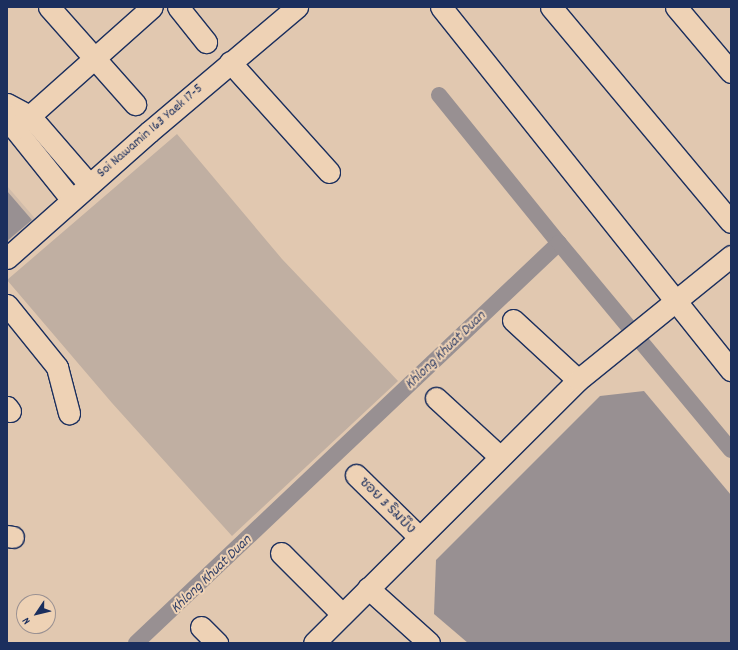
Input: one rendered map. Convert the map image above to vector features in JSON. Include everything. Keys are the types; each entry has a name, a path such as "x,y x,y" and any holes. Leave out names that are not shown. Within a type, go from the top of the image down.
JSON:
{"street":[{"path":"49,7 135,104"},
{"path":"23,123 152,7"},
{"path":"178,7 206,42"},
{"name":"Soi Nawamin 163 Yaek 17-5","path":"7,258 89,184 230,62 297,7"},
{"path":"440,7 674,302 731,370"},
{"path":"551,7 731,222"},
{"path":"676,7 731,72"},
{"path":"230,62 329,172"},
{"path":"9,106 23,123 71,200"},
{"path":"23,123 89,184"},
{"path":"314,643 498,455 578,380 731,256"},
{"path":"7,306 57,367 69,413"},
{"path":"513,320 578,380"},
{"path":"436,398 498,455"},
{"name":"ซอย 3 ริมบึง","path":"356,475 419,537"},
{"path":"281,553 342,614"},
{"path":"368,588 429,643"},
{"path":"201,627 217,643"}],"shaded area":[{"path":"177,134 282,259 398,381 232,536 112,403 7,280"},
{"path":"7,186 39,223 7,250"},
{"path":"7,191 32,220 7,241"},
{"path":"644,391 731,495 731,643 468,643 434,614 436,560 600,396"}],"waterway":[{"path":"439,95 559,243"},
{"name":"Khlong Khuat Duan","path":"136,643 559,243 731,450"}]}
